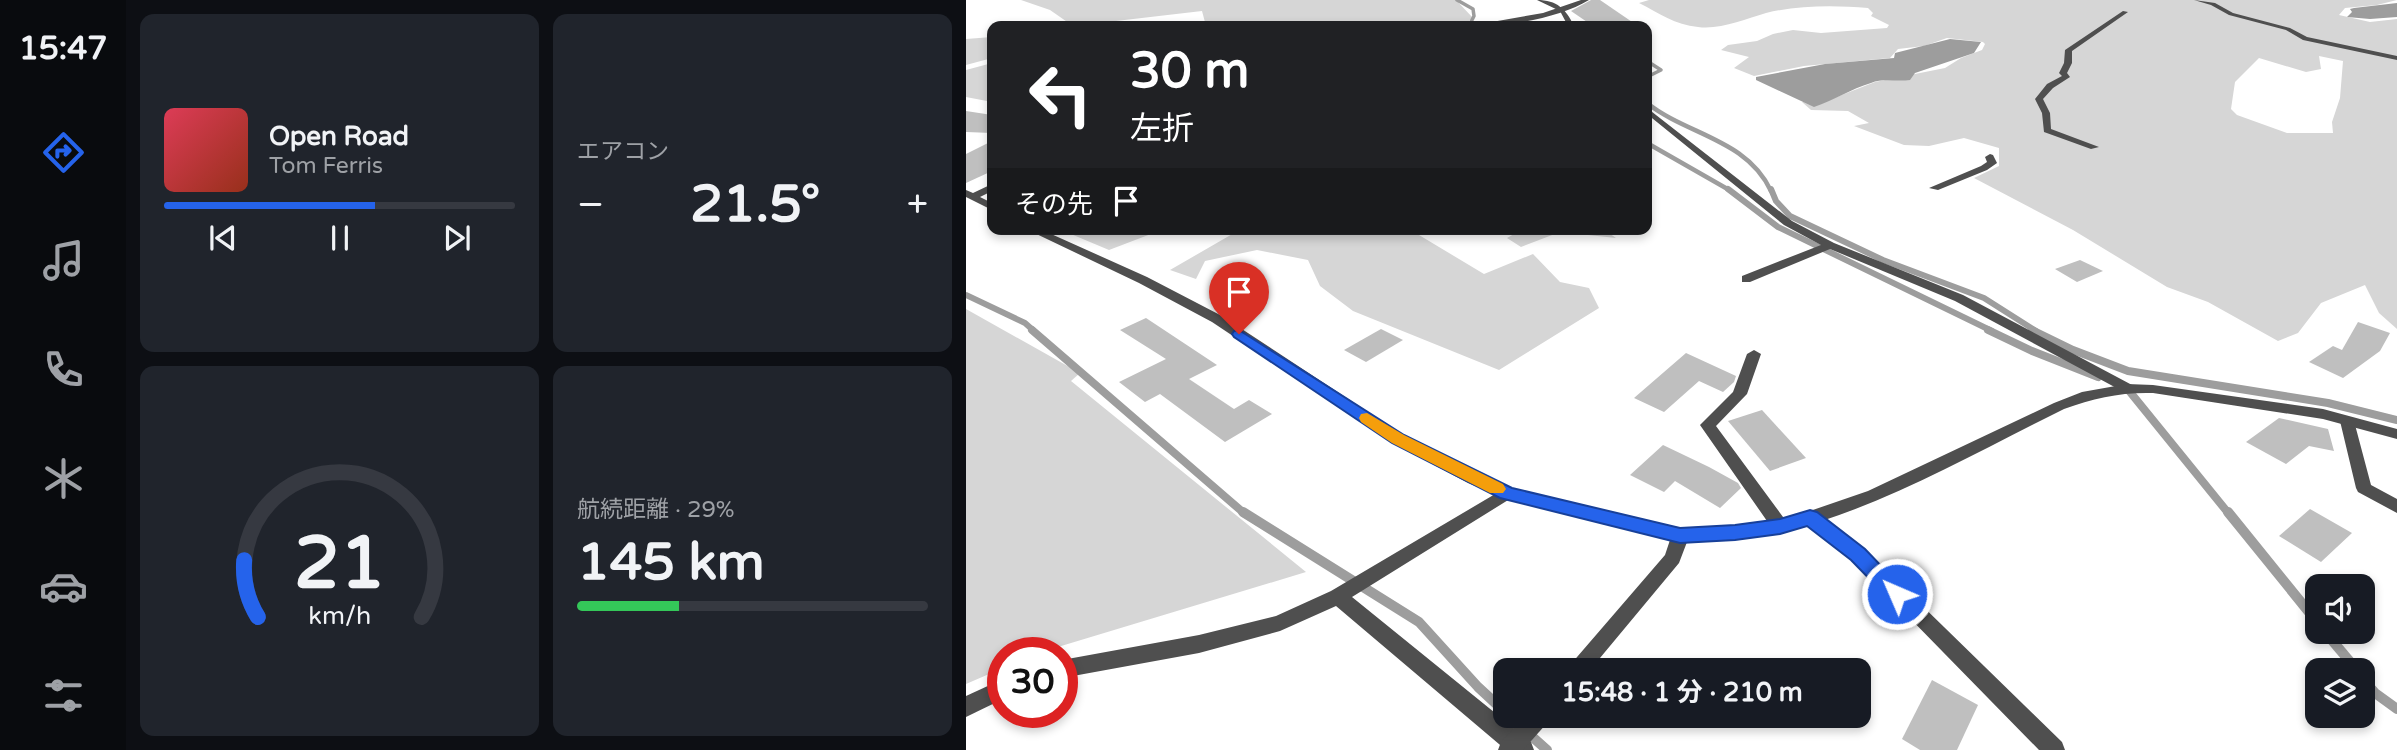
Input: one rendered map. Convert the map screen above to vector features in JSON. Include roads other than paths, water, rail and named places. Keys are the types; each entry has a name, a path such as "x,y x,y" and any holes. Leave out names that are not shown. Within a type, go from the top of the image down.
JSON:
{"street":[{"path":"1540,0 1563,10 1568,21"},
{"path":"1500,21 1563,10 1586,0"},
{"path":"2197,0 2213,4 2231,14 2288,29 2305,39 2397,58"},
{"path":"2094,147 2047,130 2046,113 2039,99 2050,86 2066,78 2063,73 2068,63 2068,50 2125,12"},
{"path":"1652,114 1774,213 1830,245 1959,298 2127,388"},
{"path":"1934,188 1984,168 1992,163 1990,157"},
{"path":"970,195 987,189"},
{"path":"970,195 987,204"},
{"path":"1044,235 1143,280 1217,319 1398,439 1507,493 1680,536 1735,533 1780,526 1810,517 1874,495 2059,406 2087,395 2127,388 2216,397 2323,414 2397,434"},
{"path":"1746,279 1830,245"},
{"path":"1754,354 1740,394 1708,425 1780,526"},
{"path":"2347,421 2364,488 2397,506"},
{"path":"1078,666 1199,643 1280,623 1338,596 1507,493"},
{"path":"1810,517 1858,554 2054,750"},
{"path":"1588,658 1673,558 1680,536"},
{"path":"1338,596 1516,748 1530,728"},
{"path":"966,707 987,696"}],"waterway":[{"path":"1457,0 1473,9 1472,21"},
{"path":"1652,64 1661,70 1652,74"},
{"path":"1652,106 1732,149 1747,160 1771,191"},
{"path":"1652,146 1730,190"},
{"path":"1771,189 1776,201 1790,216 1883,260 1984,298 2036,331"},
{"path":"1730,190 1778,227 1992,331"},
{"path":"966,295 1025,323 1034,331"},
{"path":"1032,330 1245,514"},
{"path":"1988,330 2098,377"},
{"path":"2032,330 2073,350 2128,371 2328,403 2397,420"},
{"path":"2126,387 2229,514"},
{"path":"1243,512 1419,622 1493,701"},
{"path":"2228,512 2305,607"},
{"path":"2335,644 2347,658"},
{"path":"2375,693 2397,709"},
{"path":"1522,728 1547,750"}]}
